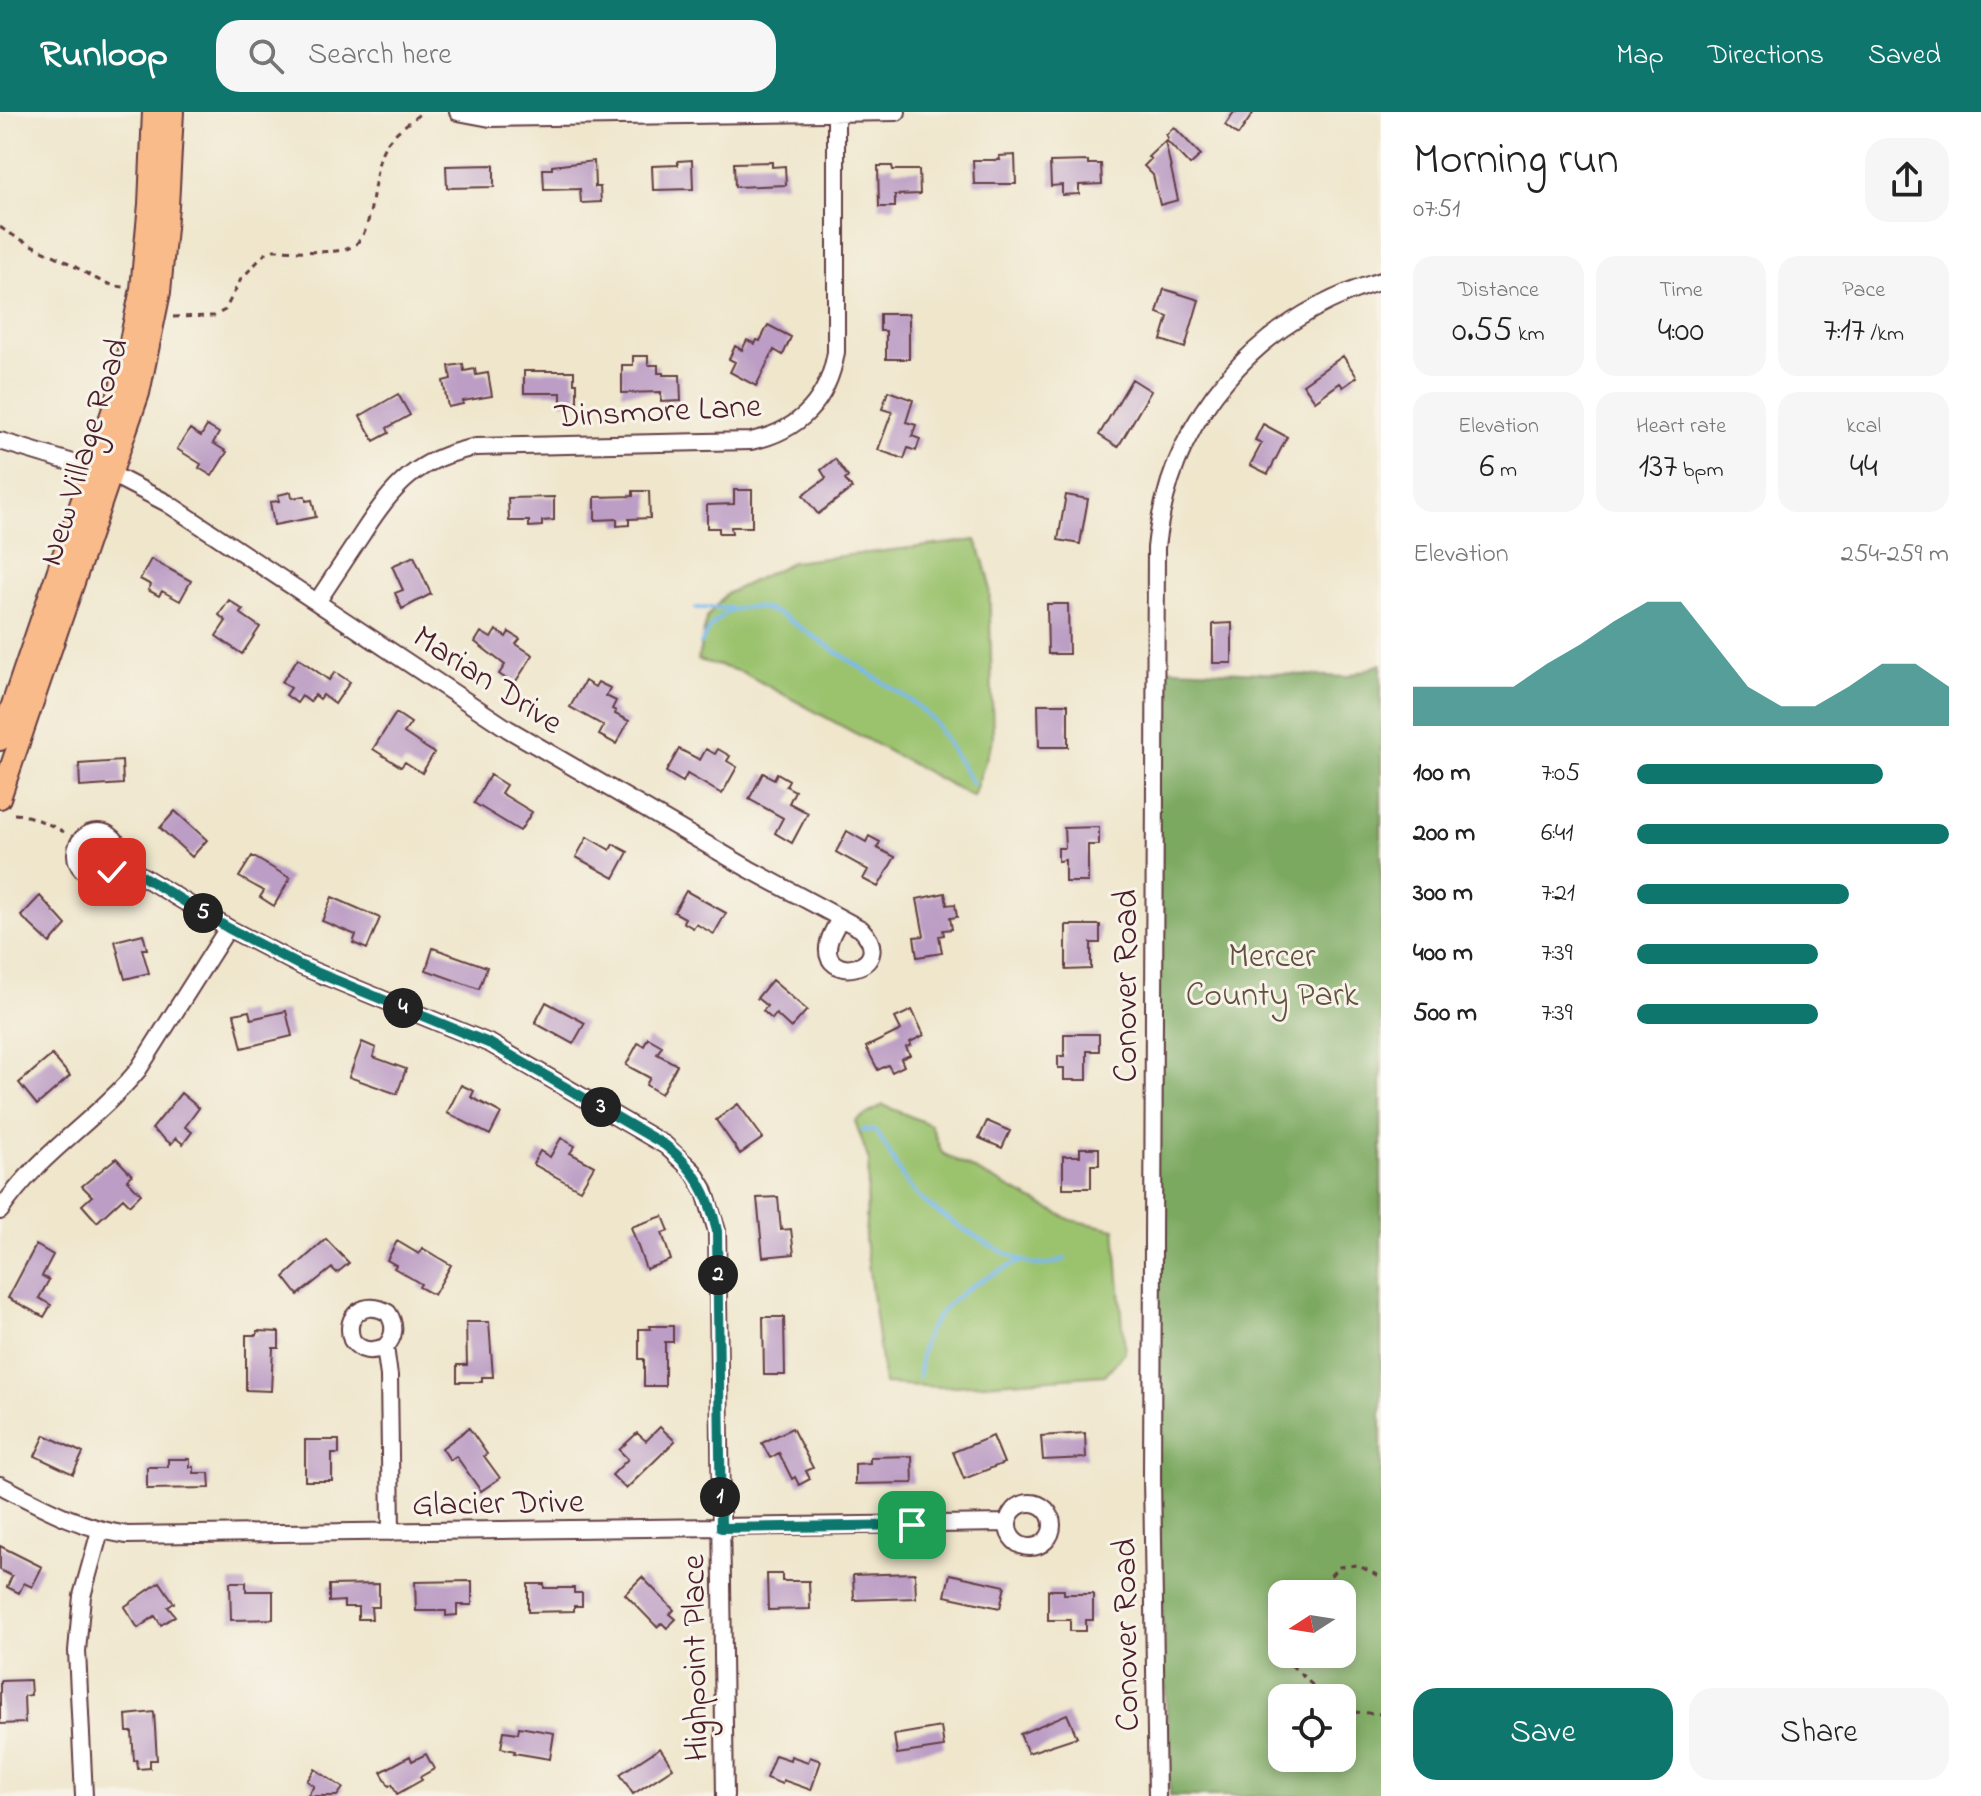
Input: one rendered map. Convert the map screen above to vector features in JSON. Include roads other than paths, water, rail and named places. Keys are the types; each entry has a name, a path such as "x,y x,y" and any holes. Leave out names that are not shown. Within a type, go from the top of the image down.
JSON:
{"main road":[{"name":"New Village Road","path":"0,798 104,472 141,289 153,112"},
{"name":"New Village Road","path":"0,740 104,472 139,393 157,307 168,206 173,112"}],"street":[{"path":"458,112 490,118 897,112"},
{"name":"Dinsmore Lane","path":"317,602 398,483 414,470 451,452 476,447 751,441 785,431 800,421 824,393 833,372 836,352 836,113"},
{"name":"Conover Road","path":"1157,1796 1152,1401 1154,774 1159,516 1167,485 1188,434 1205,407 1251,356 1301,316 1330,300 1381,281"},
{"name":"Marian Drive","path":"0,441 104,472 187,515 508,729 840,919"},
{"name":"Highpoint Place","path":"119,862 228,928 326,977 491,1044 665,1145 693,1171 708,1198 717,1231 725,1796"},
{"path":"0,1211 33,1168 122,1090 138,1070 228,928"},
{"path":"385,1347 389,1376 391,1532"},
{"name":"Glacier Drive","path":"0,1485 66,1519 100,1531 127,1535 1007,1523"},
{"path":"84,1796 77,1651 82,1596 100,1531"}],"waterway":[{"path":"696,608 730,608"},
{"path":"701,644 716,621 734,609 757,608 783,616 914,703 933,720 973,784"},
{"path":"863,1130 874,1130 911,1189 959,1226 1029,1263 1044,1265 1065,1259"},
{"path":"919,1377 923,1345 939,1315 962,1293 1021,1261"}],"park label":[{"name":"Mercer County Park","path":"1272,974"}]}
